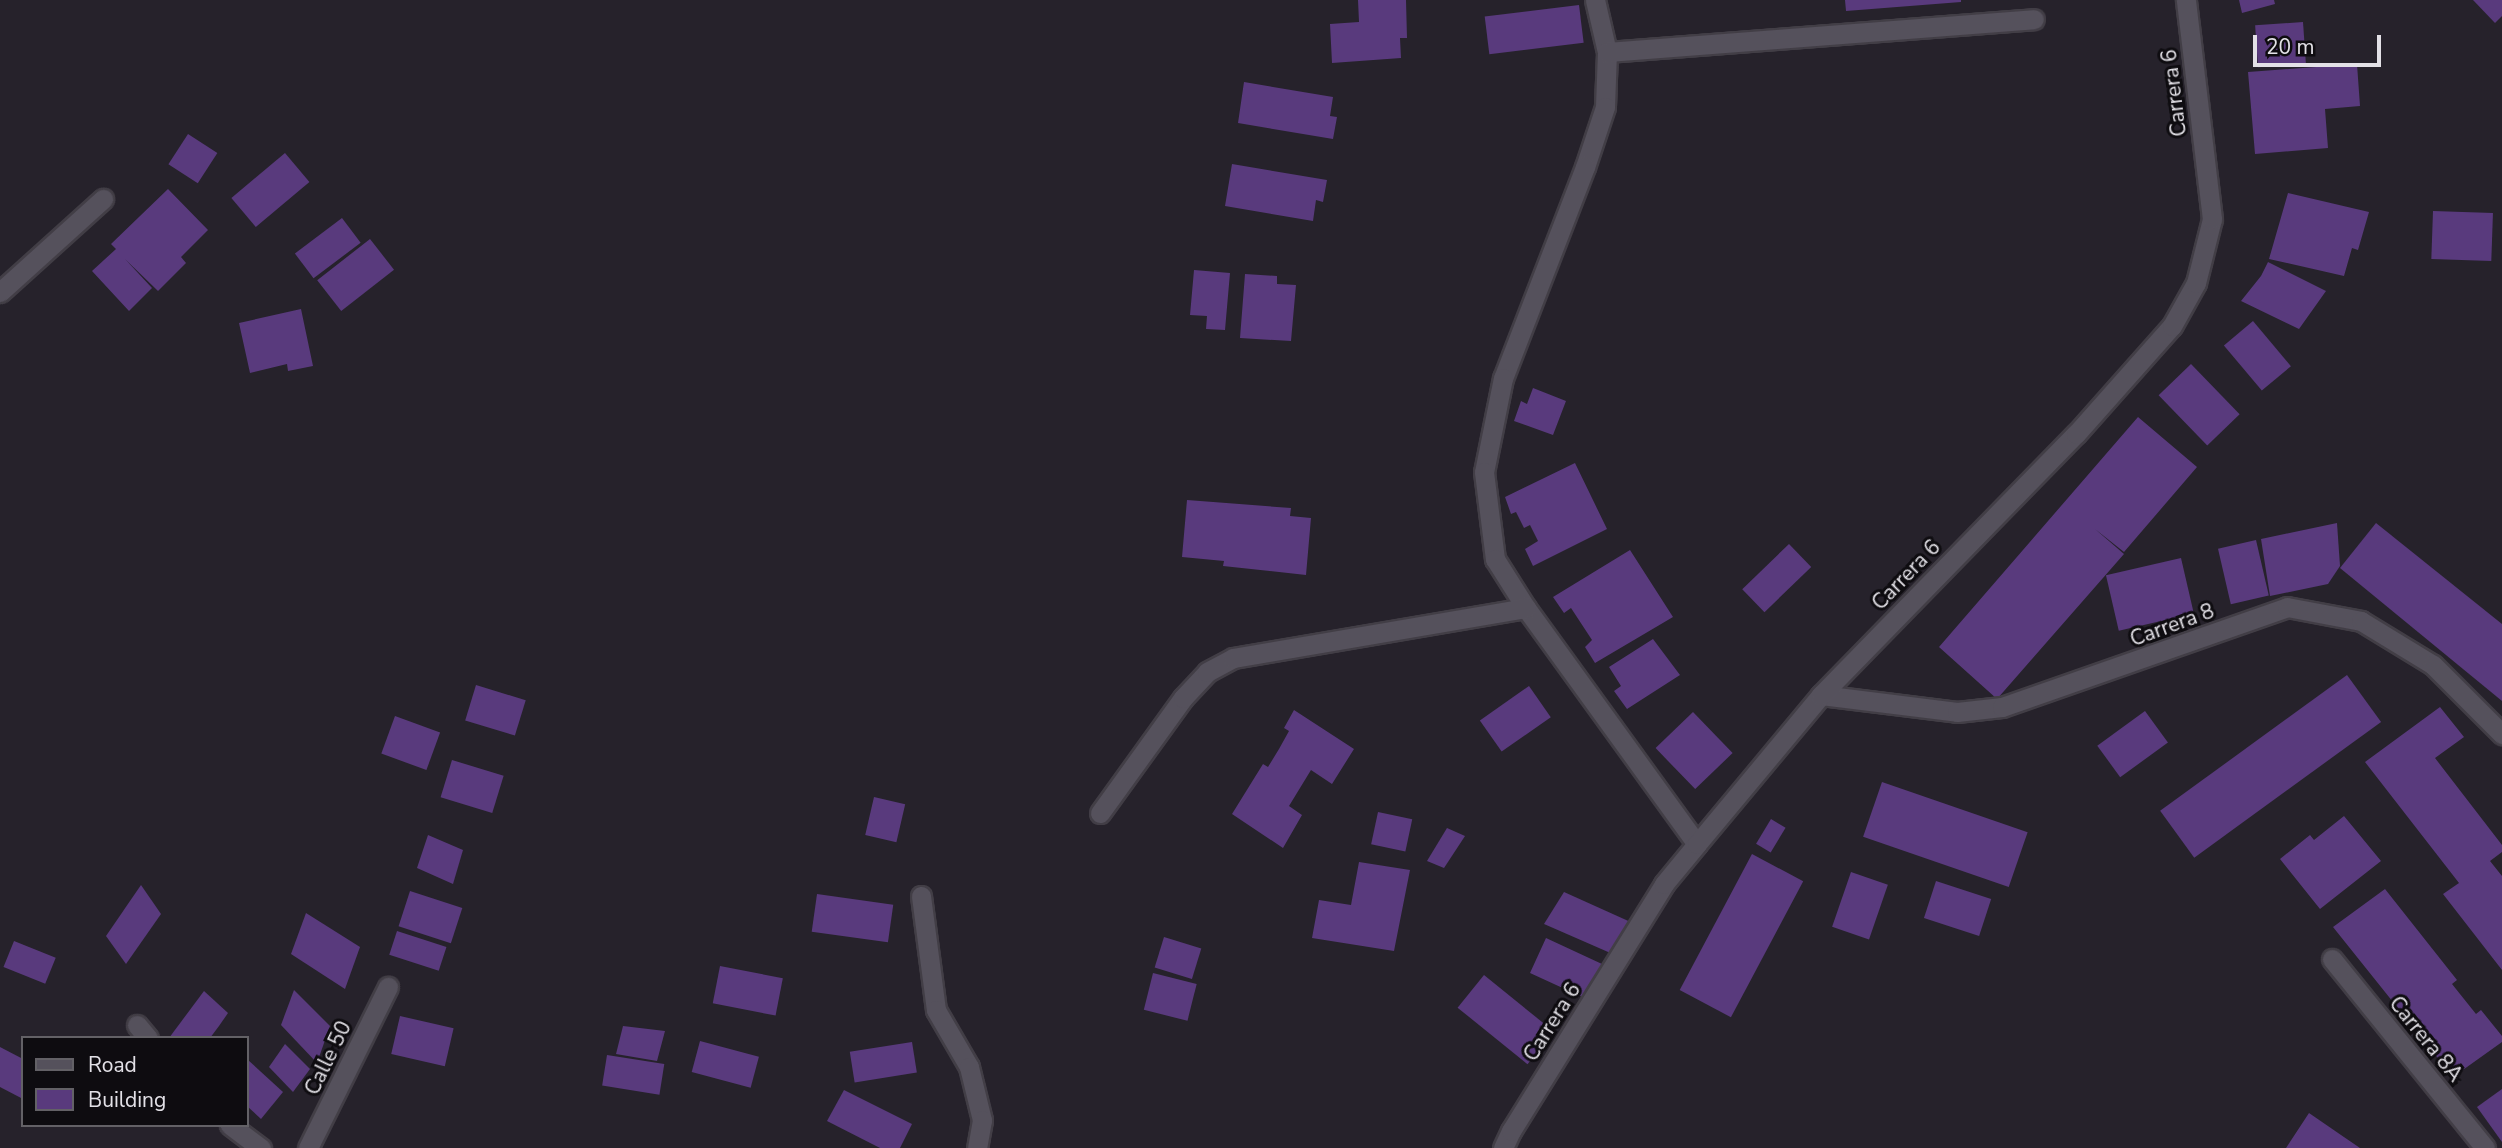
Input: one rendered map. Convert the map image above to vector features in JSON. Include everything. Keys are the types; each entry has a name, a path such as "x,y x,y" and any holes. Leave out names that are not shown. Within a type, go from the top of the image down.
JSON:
{"street":[{"path":"1595,0 1607,52 1605,107 1585,167 1503,377 1484,472 1495,559 1526,608 1696,844"},
{"name":"Carrera 6","path":"1503,1148 1511,1130 1664,884 1696,844 1821,695 2076,434 2172,326 2196,283 2212,219 2186,0"},
{"path":"1607,52 2034,19"},
{"path":"0,292 103,199"},
{"name":"Carrera 8","path":"1821,695 1957,712 2002,707 2287,607 2361,621 2433,665 2502,734"},
{"path":"1100,813 1182,698 1207,672 1233,658 1526,608"},
{"path":"921,896 936,1010 969,1067 982,1120 977,1148"},
{"name":"Carrera 8A","path":"2332,959 2485,1148"},
{"name":"Calle 50","path":"309,1148 388,988"},
{"path":"233,1127 261,1148"}],"building":[{"path":"1358,0 1406,0 1407,38 1400,38 1401,58 1332,63 1330,24 1359,22"},
{"path":"1845,0 1961,0 1961,2 1846,11"},
{"path":"2239,0 2274,0 2275,4 2242,13"},
{"path":"2473,0 2502,0 2502,16 2495,23"},
{"path":"1579,5 1584,43 1489,54 1485,17"},
{"path":"2303,22 2306,64 2258,67 2255,25"},
{"path":"2357,64 2360,106 2325,109 2328,148 2255,154 2248,72"},
{"path":"1244,82 1333,97 1330,116 1337,117 1333,139 1238,123"},
{"path":"188,134 217,153 198,183 168,164"},
{"path":"285,153 309,182 256,227 231,198"},
{"path":"1232,164 1327,180 1323,202 1316,200 1313,221 1225,206"},
{"path":"168,189 208,230 181,257 186,263 158,291 125,259 152,288 129,311 92,271 116,249 111,244"},
{"path":"2288,193 2369,212 2358,250 2352,248 2344,276 2269,259"},
{"path":"2433,211 2493,213 2491,261 2431,259"},
{"path":"342,218 361,243 314,278 295,254"},
{"path":"370,239 394,270 341,311 317,280"},
{"path":"2268,262 2326,291 2299,329 2241,301 2261,276"},
{"path":"1194,270 1230,273 1225,330 1206,329 1207,316 1190,315"},
{"path":"1245,274 1277,276 1277,284 1296,285 1291,341 1240,338"},
{"path":"301,309 313,366 288,371 287,364 250,373 239,323"},
{"path":"2253,321 2291,366 2262,391 2224,345"},
{"path":"2191,364 2240,414 2207,446 2159,395"},
{"path":"1533,388 1566,401 1553,435 1514,421 1521,401 1527,404"},
{"path":"2138,417 2197,467 2124,552 2095,529 2124,554 1997,699 1939,647"},
{"path":"1575,463 1607,529 1533,566 1525,549 1538,541 1530,525 1524,528 1516,512 1511,514 1505,497"},
{"path":"1187,500 1291,508 1290,516 1311,518 1306,575 1223,566 1224,561 1182,557"},
{"path":"2337,523 2340,566 2328,584 2270,596 2261,539"},
{"path":"2376,523 2502,624 2502,701 2340,568"},
{"path":"2256,540 2269,596 2231,604 2218,549"},
{"path":"1789,544 1811,567 1764,612 1742,589"},
{"path":"1630,550 1673,617 1595,663 1585,647 1592,640 1571,608 1564,613 1553,597"},
{"path":"2181,558 2194,614 2119,631 2106,575"},
{"path":"1653,639 1680,675 1627,709 1614,691 1621,686 1609,667"},
{"path":"2347,675 2381,722 2194,858 2160,811"},
{"path":"476,685 526,700 515,736 465,720"},
{"path":"1529,686 1551,717 1502,752 1480,720"},
{"path":"2440,707 2464,737 2435,758 2502,845 2502,852 2490,861 2502,876 2502,970 2443,894 2459,883 2365,762"},
{"path":"1294,710 1354,749 1332,784 1311,770 1289,806 1302,815 1283,848 1232,814 1263,764 1268,767 1279,749 1289,731 1284,728"},
{"path":"2145,711 2168,743 2120,777 2097,746"},
{"path":"1693,712 1733,753 1695,789 1656,748"},
{"path":"395,716 440,732 426,770 381,754"},
{"path":"452,760 504,776 492,813 441,797"},
{"path":"1882,782 2028,832 2009,887 1863,837"},
{"path":"874,797 905,804 896,842 865,835"},
{"path":"1378,812 1412,819 1405,852 1371,844"},
{"path":"2344,816 2381,861 2320,909 2280,859 2310,835 2314,840"},
{"path":"1771,819 1786,828 1771,853 1756,844"},
{"path":"1447,828 1465,836 1444,868 1427,861"},
{"path":"428,835 463,850 453,884 417,868"},
{"path":"1752,854 1803,881 1731,1017 1680,990"},
{"path":"1359,862 1410,870 1394,951 1312,938 1319,900 1351,905"},
{"path":"1851,872 1888,885 1869,940 1832,927"},
{"path":"1936,881 1991,899 1979,936 1924,918"},
{"path":"141,885 161,914 126,964 106,936"},
{"path":"2385,889 2457,980 2452,984 2476,1014 2481,1010 2502,1036 2502,1042 2453,1077 2333,927"},
{"path":"410,891 462,908 451,943 399,926"},
{"path":"1564,892 1635,924 1615,955 1544,924"},
{"path":"817,894 893,905 888,942 812,932"},
{"path":"306,913 360,947 345,989 291,954"},
{"path":"397,931 446,947 439,971 389,955"},
{"path":"1164,937 1201,948 1192,979 1155,968"},
{"path":"1546,938 1602,964 1593,981 1591,1001 1530,973"},
{"path":"14,941 56,958 45,984 4,967"},
{"path":"720,966 783,978 776,1016 713,1003"},
{"path":"1153,973 1197,984 1187,1021 1144,1010"},
{"path":"1484,975 1554,1032 1528,1064 1458,1008"},
{"path":"294,990 330,1026 317,1063 281,1025"},
{"path":"204,991 228,1013 212,1036 170,1036"},
{"path":"400,1016 454,1028 445,1066 391,1054"},
{"path":"623,1026 665,1031 657,1061 616,1054"},
{"path":"700,1041 759,1057 751,1088 692,1072"},
{"path":"912,1042 917,1073 855,1082 850,1052"},
{"path":"285,1044 310,1069 293,1092 269,1067"},
{"path":"0,1047 21,1058 21,1098 0,1087"},
{"path":"607,1055 664,1064 659,1095 602,1086"},
{"path":"248,1060 283,1092 261,1119 248,1107"},
{"path":"2502,1089 2502,1142 2477,1107"},
{"path":"844,1090 912,1124 900,1148 880,1148 827,1121"},
{"path":"2309,1113 2341,1135 2360,1148 2286,1148"}]}
